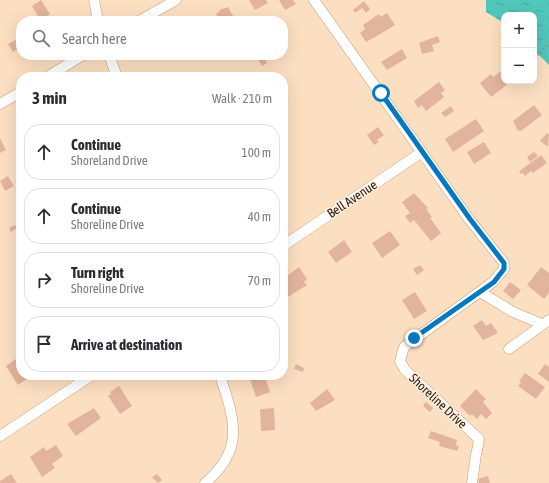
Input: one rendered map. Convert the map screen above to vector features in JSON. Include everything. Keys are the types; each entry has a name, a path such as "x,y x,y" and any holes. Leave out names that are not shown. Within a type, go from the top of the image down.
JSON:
{"street":[{"path":"94,0 97,16"},
{"path":"148,16 176,0"},
{"path":"314,0 422,152"},
{"path":"55,72 75,60"},
{"path":"111,60 115,72"},
{"path":"0,104 16,95"},
{"name":"Shoreline Drive","path":"422,152 470,219 504,263 504,269 494,282 404,347 400,361 405,370 478,440 472,483"},
{"name":"Bell Avenue","path":"288,243 422,152"},
{"path":"480,292 513,312 545,322"},
{"path":"509,349 545,322"},
{"path":"0,436 84,380"},
{"path":"205,483 216,474 232,449 234,421 222,380"}],"path":[{"path":"537,56 549,43"}],"water":[{"path":"486,0 549,0 549,65 537,53 537,12 501,12 501,21 486,12"}],"building":[{"path":"41,0 50,14 47,16 38,16 32,6"},
{"path":"249,0 266,0 268,3 255,10"},
{"path":"279,0 293,0 296,4 285,10"},
{"path":"364,1 370,9 366,13 362,8 355,13 353,10"},
{"path":"228,7 233,16 217,16 216,14 220,11 219,10"},
{"path":"387,13 395,25 372,39 370,38 371,39 366,42 360,33 365,29 363,25 379,14 381,17"},
{"path":"438,36 440,42 432,45 434,51 422,54 419,43"},
{"path":"16,40 16,50 13,52 8,44"},
{"path":"402,49 407,58 387,70 381,62"},
{"path":"258,60 265,60 267,63 262,66"},
{"path":"501,71 501,84 508,84 491,97 480,83 491,74 493,77"},
{"path":"439,82 445,90 441,93 444,97 426,111 422,105 418,108 414,101"},
{"path":"534,105 542,115 521,131 518,131 513,121"},
{"path":"451,106 454,111 445,117 441,113"},
{"path":"476,119 484,131 453,152 445,139"},
{"path":"378,127 384,135 377,140 379,142 374,145 367,135"},
{"path":"547,133 549,135 548,147 540,141"},
{"path":"0,138 6,150 0,153"},
{"path":"484,142 491,153 474,164 467,152"},
{"path":"534,152 538,156 530,162 527,157"},
{"path":"541,155 547,163 533,173 531,171 525,176 523,173 521,174 519,172 521,170"},
{"path":"8,176 14,186 5,191 0,181"},
{"path":"414,193 428,208 426,209 432,217 430,218 441,233 431,241 414,220 410,223 405,216 410,213 402,202"},
{"path":"15,225 16,226 16,229 11,232 9,228"},
{"path":"390,231 400,245 382,258 372,243"},
{"path":"344,240 352,252 336,263 328,252"},
{"path":"420,265 424,270 417,275 413,269"},
{"path":"299,267 307,279 304,282 307,285 288,297 288,275"},
{"path":"541,267 549,273 549,293 544,299 527,285"},
{"path":"510,282 521,290 513,299 503,291"},
{"path":"415,292 427,311 414,319 402,300"},
{"path":"482,320 486,326 491,323 498,333 483,340 473,326"},
{"path":"16,359 16,380 26,380 18,385 6,366"},
{"path":"296,364 304,368 303,372 294,369"},
{"path":"545,364 549,367 549,382 538,374"},
{"path":"525,373 545,387 536,399 518,386 521,382 519,381"},
{"path":"250,380 266,380 270,392 256,397"},
{"path":"119,386 132,406 120,414 108,396 111,394 110,392"},
{"path":"327,389 335,400 316,411 310,403"},
{"path":"476,389 486,399 483,402 492,413 486,419 481,414 477,419 472,414 470,416 460,406"},
{"path":"426,402 433,408 430,412 423,406"},
{"path":"94,408 101,418 76,436 67,424"},
{"path":"274,408 275,430 261,431 260,409"},
{"path":"431,431 457,440 456,445 459,447 457,451 439,446 440,442 428,438"},
{"path":"56,445 63,456 52,464 55,468 42,477 30,457 44,447 46,451"},
{"path":"11,474 17,483 0,483 0,481"},
{"path":"157,474 162,480 158,483 152,477"},
{"path":"488,476 490,483 479,483 478,479"}],"route":[{"path":"381,93 470,219 504,263 504,269 494,282 414,338"}]}
